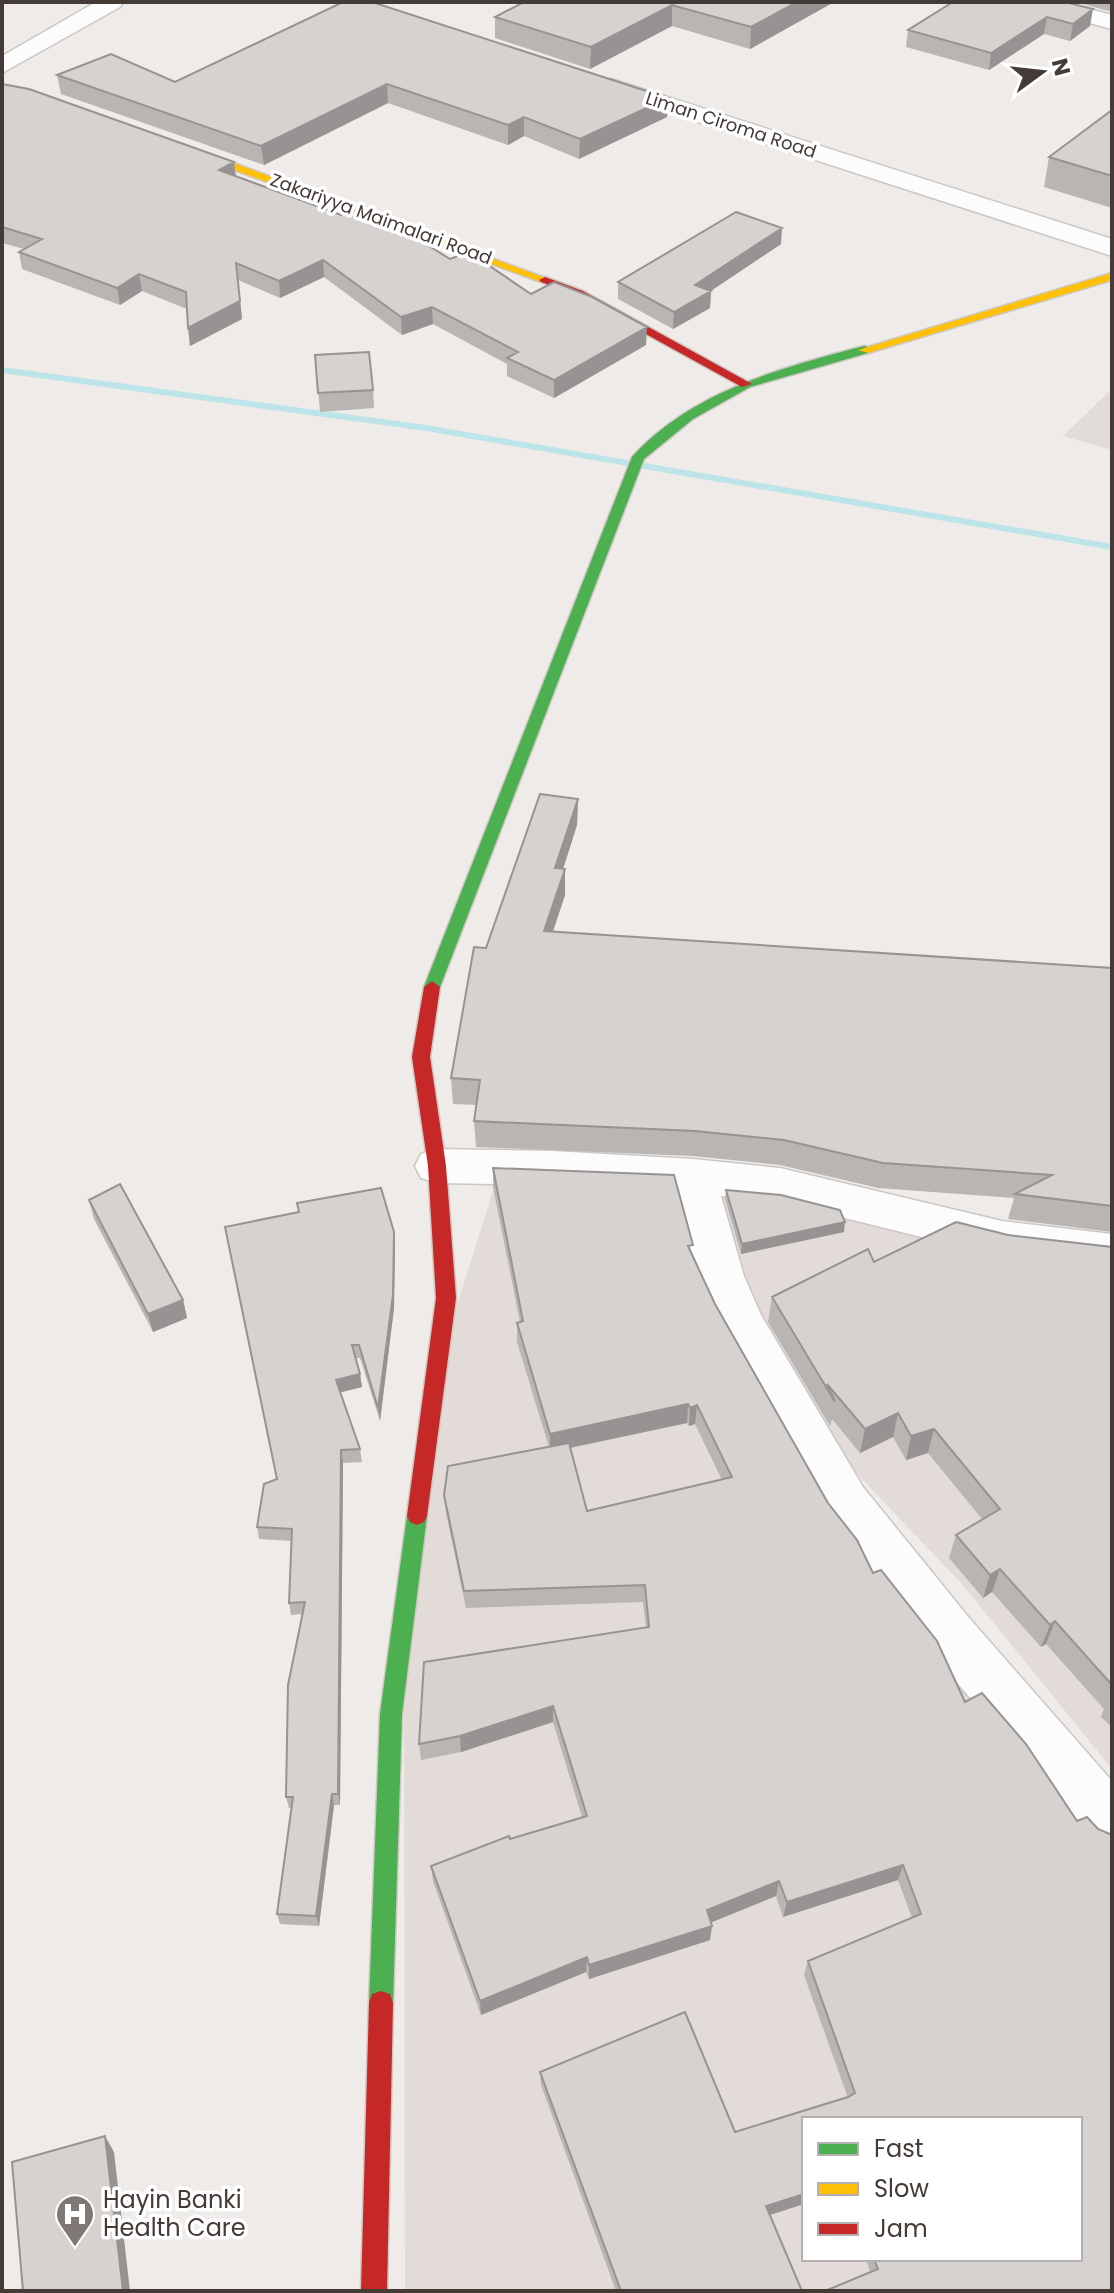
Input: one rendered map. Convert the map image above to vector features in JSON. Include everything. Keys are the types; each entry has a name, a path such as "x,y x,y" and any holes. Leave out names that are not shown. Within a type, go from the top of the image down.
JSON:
{"street":[{"path":"2,66 112,2"},
{"path":"1037,2 1112,22"},
{"name":"Liman Ciroma Road","path":"589,79 1112,248"},
{"name":"Zakariyya Maimalari Road","path":"164,141 491,258 579,293 746,384"},
{"path":"374,2291 375,2158 391,1714 446,1298 437,1166 421,1057 429,996 640,457 717,399 746,384 1112,276"},
{"path":"437,1166 553,1168 693,1176 780,1185 1002,1239 1112,1252"},
{"path":"693,1176 721,1276 740,1322 845,1503 951,1636 1112,1823"}],"shaded area":[{"path":"1112,389 1112,450 1063,436"},
{"path":"497,1178 733,1326 1112,1829 1112,2291 405,2291 404,1688 454,1315"},
{"path":"725,1181 1112,1255 1112,1769 962,1584 838,1454 780,1371 709,1204"}],"building":[{"path":"343,2 372,2 668,98 580,139 524,117 508,125 387,84 261,146 57,75 111,54 175,82"},
{"path":"524,2 797,2 751,27 672,5 591,47 495,17"},
{"path":"953,2 1065,2 1093,9 1073,24 1047,17 991,53 908,30"},
{"path":"2,84 29,89 234,162 219,170 341,215 363,208 450,259 469,252 531,294 554,282 592,297 647,327 554,380 507,358 518,352 432,307 401,317 323,260 279,281 236,263 240,301 188,328 186,292 139,274 117,288 19,252 42,239 2,227"},
{"path":"1112,110 1112,176 1049,157"},
{"path":"736,212 782,228 695,285 711,291 674,312 618,282"},
{"path":"369,352 373,390 318,393 315,355"},
{"path":"540,794 578,799 555,868 565,869 544,931 1112,968 1112,1206 1015,1194 1052,1175 883,1163 784,1140 695,1131 474,1121 480,1080 451,1078 474,947 486,948"},
{"path":"493,1168 674,1175 693,1245 688,1246 715,1304 828,1503 857,1540 873,1573 881,1570 937,1641 965,1702 982,1693 1026,1744 1077,1821 1087,1817 1098,1829 1112,1835 1112,2291 825,2291 878,2269 875,2261 1082,2261 1082,2117 802,2117 802,2195 766,2206 802,2291 621,2291 540,2072 685,2012 735,2132 848,2097 855,2093 808,1961 921,1914 903,1865 787,1902 779,1881 707,1910 712,1926 589,1965 587,1957 480,2001 431,1866 509,1836 510,1839 587,1816 553,1706 460,1736 419,1744 424,1662 649,1627 645,1585 464,1591 444,1495 448,1466 569,1443 587,1511 732,1477 697,1405 690,1408 688,1404 550,1434 517,1323 523,1321"},
{"path":"120,1184 183,1300 148,1314 89,1200"},
{"path":"381,1188 394,1232 393,1295 378,1408 359,1345 352,1345 360,1374 336,1380 360,1449 341,1450 338,1794 332,1794 316,1916 277,1914 293,1797 286,1797 288,1685 305,1602 289,1603 292,1529 257,1527 264,1484 277,1479 225,1227 299,1212 297,1203"},
{"path":"726,1190 781,1195 840,1210 845,1222 742,1244"},
{"path":"956,1222 1008,1235 1112,1247 1112,1685 1055,1621 1050,1625 1000,1569 990,1575 956,1535 1000,1509 934,1429 911,1436 898,1413 865,1429 827,1384 835,1402 772,1297 868,1249 874,1262"},
{"path":"105,2136 123,2291 23,2291 12,2162"}],"waterway":[{"path":"2,370 426,428 1112,547"}],"traffic: fast":[{"path":"432,987 638,457 689,416 746,384 864,350"},
{"path":"381,2003 391,1714 417,1516"}],"traffic: slow":[{"path":"178,146 545,280"},
{"path":"864,350 1112,276"}],"traffic: jam":[{"path":"545,280 579,293 746,384"},
{"path":"417,1516 446,1298 437,1166 421,1057 432,987"},
{"path":"374,2291 381,2003"}],"place":[{"name":"Hayin Banki Health Care","path":"75,2248"}]}
